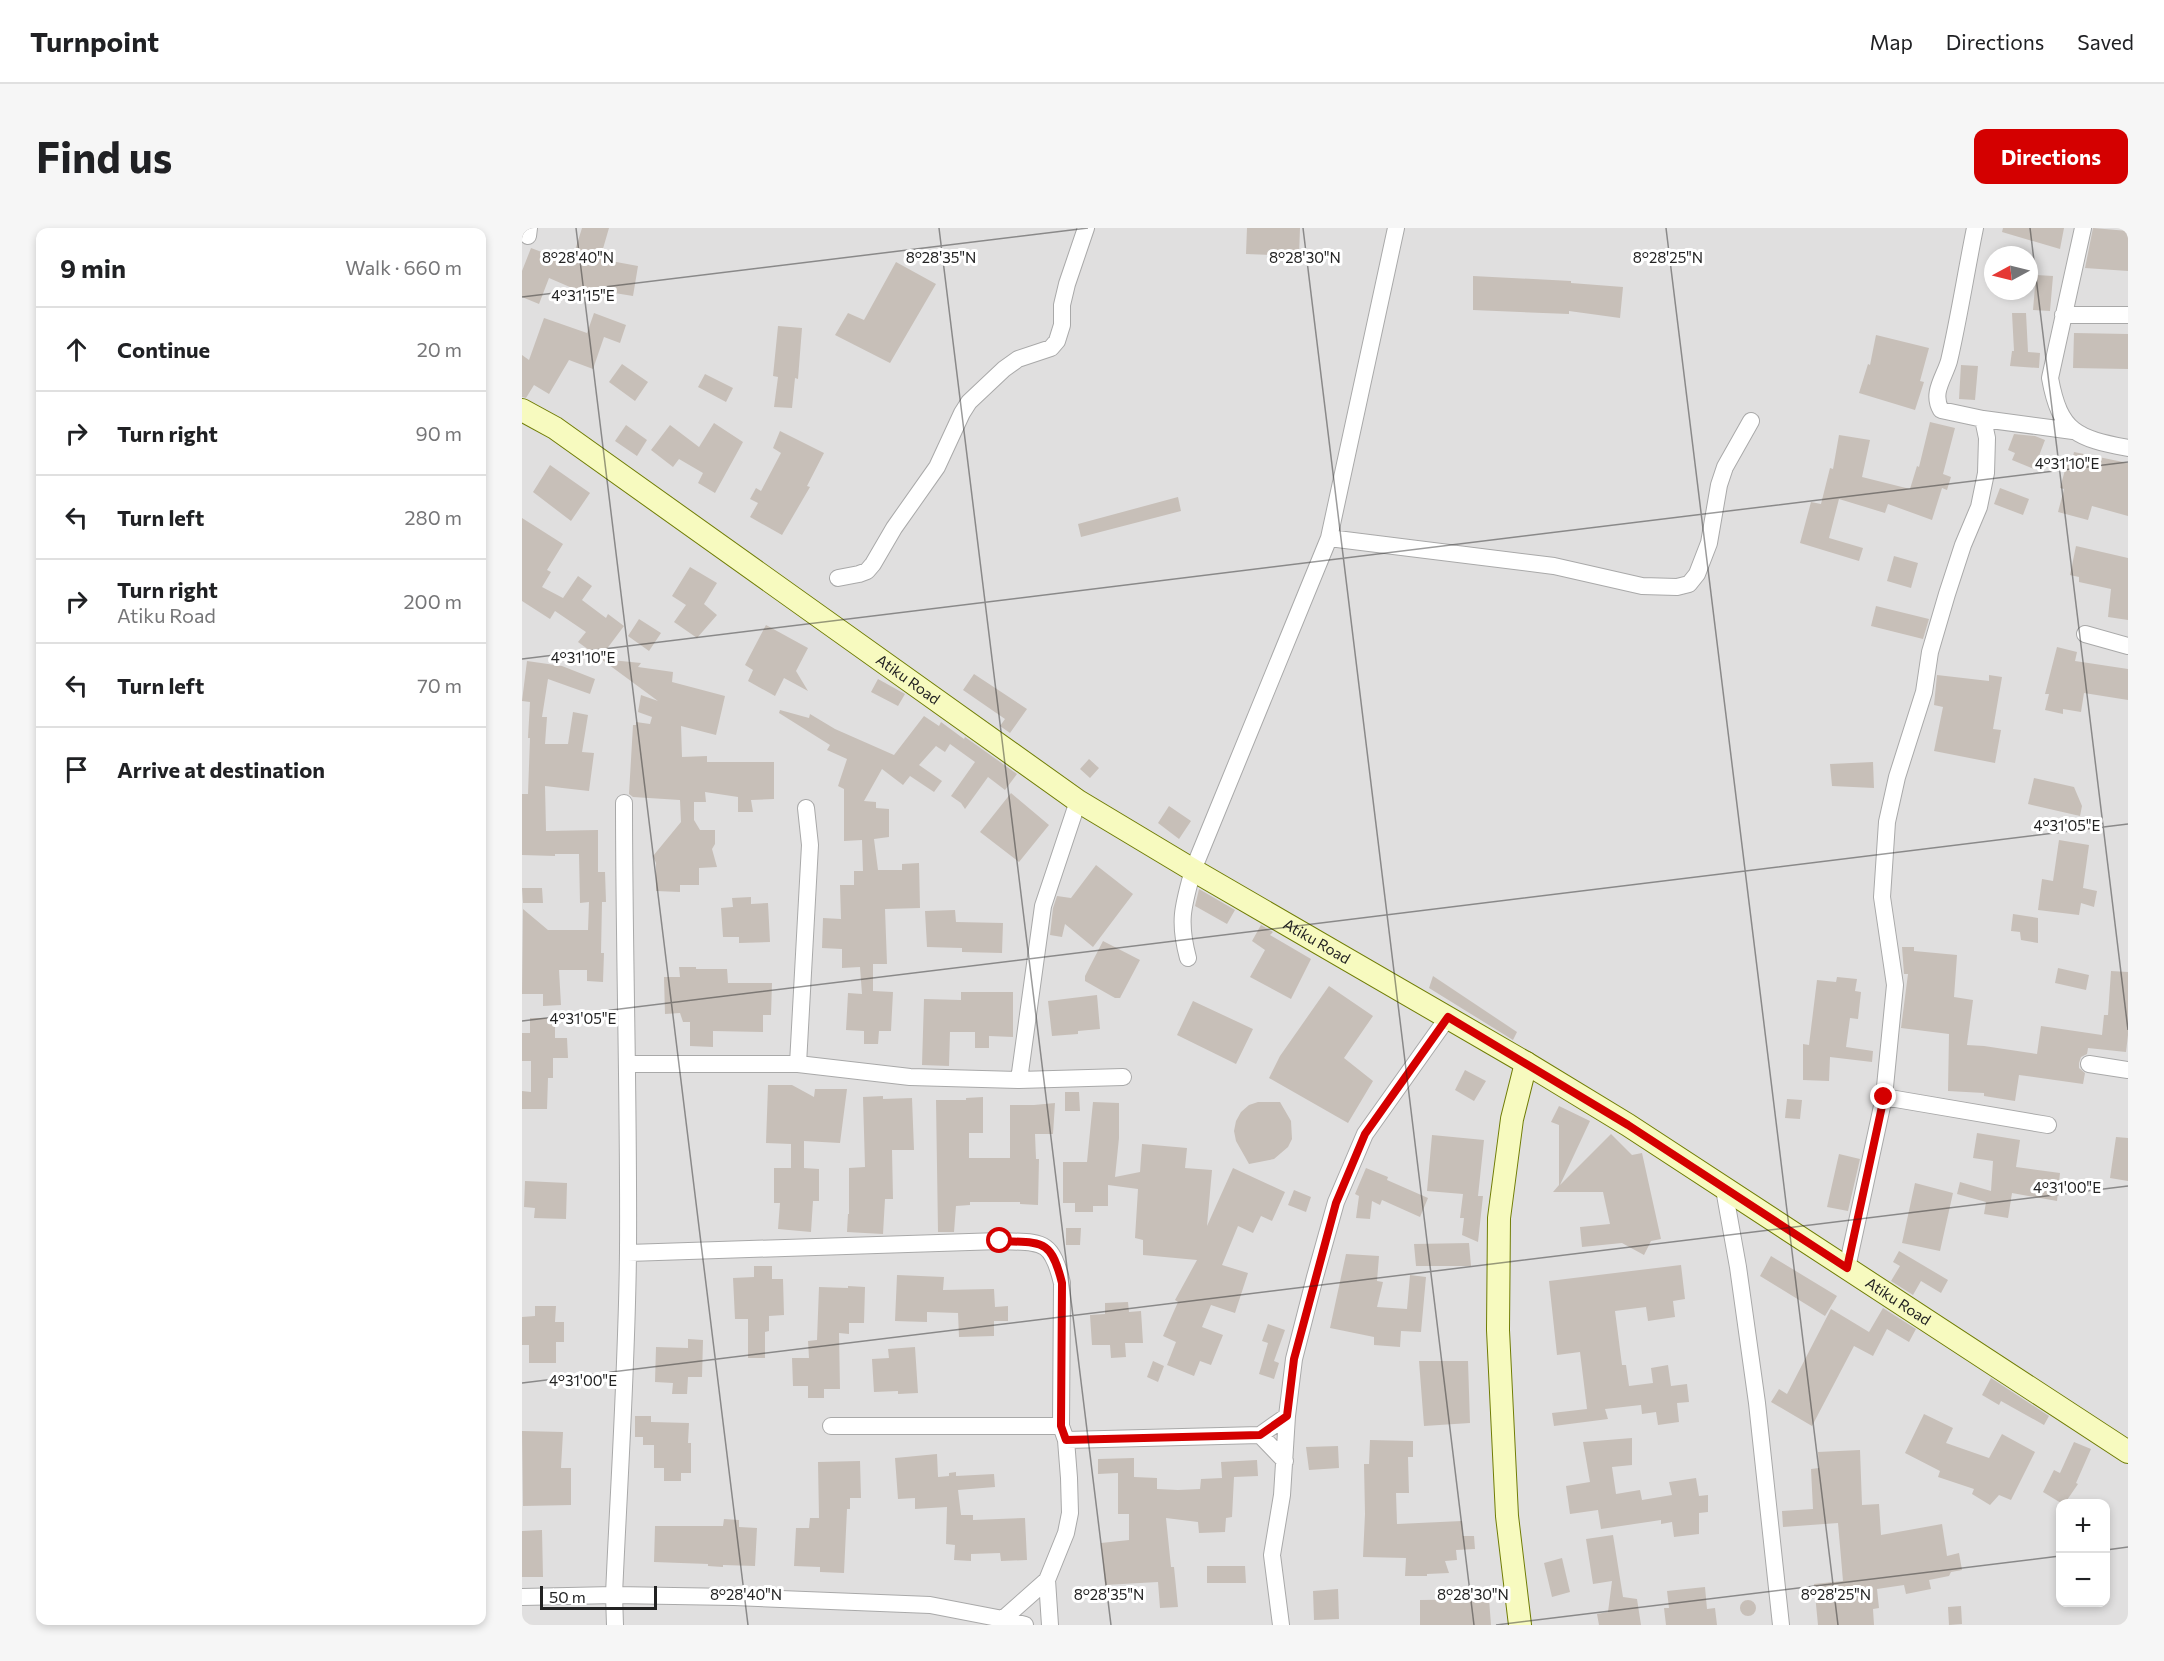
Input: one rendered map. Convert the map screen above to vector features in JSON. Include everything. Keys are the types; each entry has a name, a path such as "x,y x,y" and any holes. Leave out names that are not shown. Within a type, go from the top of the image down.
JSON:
{"street":[{"path":"838,578 867,571 873,564 894,528 937,467 969,402 1018,359 1051,348 1057,341 1062,325 1062,305 1067,284 1086,228"},
{"path":"1188,958 1182,934 1183,907 1193,870 1329,538 1395,228"},
{"path":"1975,228 1948,363 1938,388 1936,402 1941,410 1983,419 2073,431 2095,441 2128,448"},
{"path":"2073,431 2061,416 2050,378 2083,228"},
{"path":"2063,315 2128,315"},
{"name":"Atiku Road","path":"522,410 555,428 1077,801 1448,1017 1628,1125 2126,1451"},
{"path":"1847,1268 1884,1097 1895,986 1882,897 1887,822 1897,777 1924,692 1930,652 1963,545 1979,507 1986,473 1987,438 1983,419"},
{"path":"1329,538 1554,566 1642,586 1677,587 1689,584 1697,574 1709,543 1719,485 1725,467 1751,421"},
{"path":"2085,634 2128,646"},
{"path":"1019,1080 1043,906 1077,801"},
{"path":"615,1625 614,1595 628,1253 624,803"},
{"path":"798,1064 810,845 806,808"},
{"path":"1281,1625 1272,1556 1285,1461 1287,1416 1294,1359 1336,1203 1365,1134 1448,1017"},
{"path":"1520,1625 1507,1516 1498,1329 1499,1218 1512,1119 1526,1063"},
{"path":"628,1064 798,1064 910,1077 1019,1080 1124,1077"},
{"path":"2089,1064 2128,1070"},
{"path":"1884,1097 2048,1125"},
{"path":"1724,1189 1757,1403 1781,1625"},
{"path":"628,1253 989,1241 1038,1242 1051,1251 1062,1283 1064,1433 1070,1513 1066,1533 1047,1580 1050,1625"},
{"path":"831,1426 1064,1433 1260,1435 1287,1416"},
{"path":"1260,1435 1285,1461"},
{"path":"1003,1619 1047,1580"},
{"path":"522,1597 614,1595 930,1605 1025,1625"}],"shaded area":[{"path":"522,228 2128,228 2128,1625 522,1625"}],"building":[{"path":"582,228 609,228 600,259 638,266 633,296 596,290 593,297 549,278 539,304 522,297 522,271 531,248 571,263"},
{"path":"1247,228 1300,228 1299,256 1246,254"},
{"path":"2003,228 2064,228 2060,249 2002,232"},
{"path":"2093,228 2128,231 2128,271 2085,268"},
{"path":"896,262 936,284 890,363 835,335 848,313 864,320"},
{"path":"2038,275 2053,276 2050,311 2033,310 2034,300 2038,300"},
{"path":"1473,276 1571,281 1571,283 1623,287 1620,318 1569,311 1569,314 1473,310"},
{"path":"594,313 626,325 620,343 604,337 593,369 569,360 549,394 534,385 526,398 522,397 522,355 529,360 544,318 587,333"},
{"path":"2012,313 2026,313 2028,352 2040,353 2039,368 2010,366 2012,351 2014,351"},
{"path":"778,326 802,328 798,379 795,378 792,408 774,407 778,377 773,376"},
{"path":"2074,333 2128,334 2128,369 2073,368"},
{"path":"1876,335 1929,348 1920,381 1924,382 1915,410 1859,393 1868,364 1870,365"},
{"path":"622,364 648,382 635,401 609,382"},
{"path":"1961,365 1978,366 1975,400 1959,399"},
{"path":"705,374 733,388 726,402 698,387"},
{"path":"1930,422 1955,428 1943,474 1951,477 1947,490 1942,488 1932,520 1888,504 1885,513 1839,499 1829,538 1863,548 1859,561 1800,543 1811,502 1821,504 1830,468 1833,469 1839,435 1870,440 1862,477 1910,489 1917,466 1919,467"},
{"path":"714,423 743,442 715,493 698,483 703,473 679,459 673,467 651,450 670,425 699,447"},
{"path":"626,425 647,440 637,456 615,441"},
{"path":"780,431 824,453 807,486 810,487 782,535 750,517 758,503 750,499 756,488 761,491 781,453 773,448"},
{"path":"2014,434 2035,436 2045,440 2034,469 2012,460 2015,453 2008,450"},
{"path":"2074,452 2128,463 2128,516 2092,506 2088,520 2058,512 2064,489 2060,488 2067,463 2071,464"},
{"path":"550,465 590,493 571,521 533,492"},
{"path":"2000,488 2029,499 2023,515 1994,504"},
{"path":"1178,497 1181,511 1081,537 1078,524"},
{"path":"522,518 563,544 547,570 551,572 542,587 563,598 578,576 592,586 582,600 606,618 608,614 624,626 600,658 578,642 586,632 555,611 550,619 522,601"},
{"path":"2076,546 2128,558 2128,620 2108,617 2111,589 2079,582 2079,577 2070,575"},
{"path":"1894,556 1918,563 1911,588 1887,581"},
{"path":"690,567 717,583 704,604 717,615 697,638 674,622 686,605 672,596"},
{"path":"1876,606 1929,619 1923,639 1871,626"},
{"path":"639,619 661,633 649,651 628,636"},
{"path":"766,625 808,648 796,671 808,691 784,678 775,696 748,681 753,670 745,665"},
{"path":"2057,647 2077,652 2075,661 2128,669 2128,700 2084,693 2081,712 2063,709 2063,714 2045,710 2049,694 2045,694"},
{"path":"601,659 641,663 638,667 673,672 672,682 725,696 716,735 681,726 682,757 707,756 707,762 774,762 774,799 751,800 753,812 738,812 738,797 705,792 706,802 694,802 694,820 700,830 715,830 715,844 712,849 717,867 699,868 699,885 680,885 680,892 656,891 656,863 653,856 681,822 680,800 633,797 629,794 633,725 636,725 636,722 650,724 652,717 638,712 641,695 658,701"},
{"path":"527,661 562,666 595,679 590,694 548,679 542,717 547,717 545,744 568,744 573,712 588,715 582,752 594,753 589,791 545,786 546,831 598,830 598,872 605,872 606,902 602,902 601,953 604,953 603,982 587,981 587,970 559,970 561,1005 543,1006 543,994 522,994 523,909 548,930 588,930 589,902 580,903 579,854 522,855 522,794 528,794 530,738 528,738 530,702 522,701"},
{"path":"974,674 1027,709 1010,733 1000,726 1005,719 963,690"},
{"path":"1937,675 1989,681 1989,675 2002,677 1993,729 2001,730 1995,763 1934,751 1943,707 1934,705"},
{"path":"878,679 905,694 898,706 871,692"},
{"path":"780,710 809,718 810,714 835,729 894,755 924,716 939,726 941,722 1017,774 1005,790 988,777 965,809 951,796 975,762 950,744 945,752 936,746 919,765 942,781 934,792 910,776 903,785 882,769 864,801 876,802 876,808 889,809 889,837 874,839 878,870 902,870 902,864 919,863 920,908 885,909 887,964 873,964 873,991 893,992 891,1031 879,1031 878,1044 864,1044 864,1031 846,1030 848,993 862,994 860,967 842,968 842,949 822,948 823,918 841,919 840,885 854,885 854,871 863,871 862,840 844,841 844,789 838,786 847,759 827,750 830,745 779,713"},
{"path":"1089,759 1099,768 1090,778 1080,769"},
{"path":"1873,762 1874,788 1832,786 1830,764"},
{"path":"2034,778 2074,787 2082,806 2080,816 2028,804"},
{"path":"1011,793 1049,825 1019,862 980,832"},
{"path":"1169,806 1191,821 1179,839 1158,823"},
{"path":"2059,840 2089,845 2083,888 2097,891 2094,907 2081,903 2079,915 2038,910 2042,879 2053,881"},
{"path":"1096,865 1133,894 1093,947 1065,924 1062,937 1050,935 1053,908 1057,896 1071,898"},
{"path":"522,888 542,888 543,903 523,903"},
{"path":"1199,889 1235,910 1227,924 1195,906"},
{"path":"751,897 751,904 768,903 770,942 739,943 739,937 723,937 721,908 733,907 732,898"},
{"path":"955,910 956,922 1003,923 1002,953 962,952 962,948 927,947 925,911"},
{"path":"2013,914 2038,918 2038,943 2021,940 2020,932 2011,931"},
{"path":"1261,925 1273,932 1270,935 1311,959 1291,999 1250,977 1265,950 1252,941"},
{"path":"1103,941 1140,960 1120,998 1115,998 1085,981 1085,976"},
{"path":"1902,947 1914,947 1914,951 1957,955 1954,997 1973,1000 1967,1045 2037,1054 2041,1026 2102,1035 2104,1015 2108,1015 2111,971 2128,972 2126,1052 2088,1048 2087,1054 2081,1057 2079,1063 2079,1068 2085,1073 2083,1084 2019,1075 2015,1101 1984,1096 1984,1093 1948,1091 1949,1034 1901,1028 1908,974 1904,974"},
{"path":"679,967 727,969 728,983 772,983 771,1015 763,1015 763,1032 713,1031 713,1047 690,1046 690,1022 683,1022 680,1013 665,1014 664,977 680,977"},
{"path":"2058,968 2089,975 2086,990 2055,983"},
{"path":"1433,976 1517,1032 1513,1040 1429,988"},
{"path":"1837,977 1857,979 1855,991 1861,992 1858,1019 1850,1018 1846,1047 1873,1051 1872,1062 1830,1057 1829,1081 1803,1080 1803,1044 1809,1045 1817,980 1836,982"},
{"path":"1329,986 1373,1016 1344,1058 1373,1081 1348,1123 1269,1078 1280,1056"},
{"path":"961,992 1013,992 1013,1037 989,1036 989,1048 975,1048 975,1032 950,1032 949,1066 922,1065 924,999 961,1000"},
{"path":"1097,995 1100,1029 1052,1036 1048,1001"},
{"path":"1193,1001 1253,1029 1236,1064 1177,1035"},
{"path":"530,1018 555,1018 555,1038 567,1038 568,1058 553,1058 553,1078 548,1078 547,1109 522,1109 522,1091 531,1092 531,1061 522,1061 522,1033 530,1033"},
{"path":"1465,1070 1486,1081 1474,1101 1455,1090"},
{"path":"768,1085 792,1085 814,1097 815,1089 847,1089 840,1143 804,1141 804,1168 819,1169 819,1201 813,1201 811,1232 778,1229 780,1203 774,1203 774,1168 791,1168 791,1144 766,1143"},
{"path":"1065,1092 1079,1092 1080,1111 1065,1111"},
{"path":"883,1096 883,1099 912,1098 914,1150 892,1150 893,1199 885,1199 883,1234 847,1232 849,1168 865,1167 863,1097"},
{"path":"983,1097 983,1133 969,1133 969,1158 1010,1158 1010,1105 1055,1103 1053,1134 1035,1134 1036,1159 1039,1159 1038,1205 1020,1204 1020,1202 970,1202 970,1205 956,1206 954,1232 938,1232 936,1100 966,1100 966,1098"},
{"path":"1787,1099 1802,1100 1800,1119 1785,1118"},
{"path":"1093,1102 1119,1103 1119,1138 1115,1177 1140,1172 1142,1144 1187,1148 1185,1168 1212,1170 1207,1226 1233,1168 1285,1192 1272,1221 1261,1216 1253,1233 1238,1226 1222,1265 1248,1273 1235,1313 1211,1305 1202,1327 1223,1335 1211,1365 1200,1361 1194,1376 1167,1365 1176,1342 1163,1336 1178,1302 1175,1300 1197,1260 1143,1255 1143,1240 1135,1238 1138,1189 1108,1185 1108,1206 1093,1206 1093,1212 1075,1212 1075,1203 1063,1203 1063,1162 1087,1162"},
{"path":"1258,1102 1280,1102 1291,1121 1292,1139 1288,1147 1274,1159 1249,1164 1236,1141 1234,1131 1241,1112 1249,1105"},
{"path":"1559,1106 1590,1121 1560,1185 1611,1134 1632,1155 1642,1153 1661,1239 1651,1241 1644,1255 1622,1243 1582,1247 1580,1227 1610,1224 1603,1192 1553,1192 1559,1185 1559,1125 1551,1122"},
{"path":"1977,1133 2020,1140 2016,1167 2060,1173 2057,1201 2012,1193 2008,1218 1984,1214 1986,1202 1957,1194 1960,1182 1991,1191 1993,1161 1973,1158"},
{"path":"1432,1135 1484,1140 1478,1196 1483,1196 1478,1242 1462,1235 1464,1218 1460,1218 1463,1194 1427,1191"},
{"path":"2116,1137 2128,1138 2128,1181 2110,1178"},
{"path":"1839,1154 1860,1159 1848,1211 1827,1207"},
{"path":"1366,1168 1428,1198 1420,1217 1382,1200 1380,1205 1372,1201 1370,1219 1356,1218 1359,1196 1355,1194"},
{"path":"525,1181 567,1183 566,1219 534,1218 535,1208 524,1207"},
{"path":"1915,1183 1953,1193 1940,1251 1902,1243"},
{"path":"1294,1190 1311,1197 1306,1212 1288,1205"},
{"path":"1066,1228 1081,1228 1080,1245 1066,1245"},
{"path":"1469,1243 1471,1266 1416,1266 1414,1244"},
{"path":"1899,1251 1948,1280 1941,1293 1921,1281 1913,1295 1891,1281 1900,1266 1893,1262"},
{"path":"1346,1254 1379,1256 1377,1281 1383,1282 1377,1307 1407,1309 1410,1275 1426,1277 1421,1332 1401,1331 1400,1347 1374,1345 1374,1337 1330,1328"},
{"path":"1771,1256 1837,1296 1825,1316 1760,1276"},
{"path":"1681,1265 1685,1299 1673,1301 1675,1317 1648,1321 1646,1307 1615,1311 1622,1365 1626,1365 1629,1386 1653,1383 1651,1368 1668,1365 1671,1386 1687,1384 1689,1402 1677,1403 1679,1422 1658,1425 1656,1412 1642,1414 1641,1405 1605,1409 1608,1419 1554,1426 1552,1413 1587,1409 1580,1352 1557,1355 1549,1281"},
{"path":"754,1266 772,1266 772,1279 783,1279 784,1315 769,1316 769,1331 765,1332 765,1358 748,1358 748,1319 735,1319 733,1278 754,1277"},
{"path":"897,1275 944,1277 943,1290 994,1289 995,1307 1008,1306 1008,1321 994,1321 994,1336 959,1337 958,1313 927,1312 927,1322 895,1321"},
{"path":"848,1286 865,1287 864,1323 849,1323 849,1334 839,1333 840,1389 824,1389 824,1398 808,1398 808,1386 793,1386 792,1358 809,1358 808,1341 817,1340 819,1287 848,1288"},
{"path":"1128,1302 1129,1312 1141,1311 1143,1343 1125,1343 1126,1357 1111,1358 1110,1345 1092,1345 1090,1315 1105,1314 1105,1303"},
{"path":"535,1306 556,1306 555,1322 564,1322 564,1342 556,1342 556,1363 529,1363 529,1345 522,1345 522,1317 535,1316"},
{"path":"1883,1308 1916,1329 1909,1342 1887,1329 1873,1356 1854,1346 1812,1426 1771,1402 1779,1389 1787,1394 1831,1309 1869,1332"},
{"path":"1268,1324 1285,1330 1274,1361 1279,1363 1274,1379 1259,1374 1268,1343 1262,1341"},
{"path":"688,1339 703,1340 702,1377 688,1377 687,1394 672,1394 673,1383 655,1382 656,1347 688,1348"},
{"path":"915,1347 918,1393 874,1392 872,1359 889,1358 888,1349"},
{"path":"1153,1361 1164,1366 1158,1382 1147,1377"},
{"path":"1419,1361 1468,1361 1470,1423 1424,1426"},
{"path":"1991,1378 2049,1416 2044,1425 2001,1401 1999,1405 1982,1395"},
{"path":"1924,1414 1953,1428 1946,1443 1989,1458 2002,1434 2035,1452 2011,1500 1999,1495 1990,1505 1972,1494 1974,1489 1938,1477 1940,1471 1905,1453"},
{"path":"635,1416 651,1416 651,1422 689,1423 691,1473 681,1473 681,1481 664,1481 664,1468 654,1468 654,1445 643,1445 643,1437 635,1437"},
{"path":"522,1431 563,1432 561,1468 571,1468 571,1505 523,1506"},
{"path":"1632,1438 1632,1465 1612,1467 1616,1494 1640,1490 1642,1500 1672,1495 1669,1482 1696,1478 1699,1496 1708,1495 1708,1512 1699,1513 1699,1534 1674,1537 1672,1522 1661,1524 1661,1520 1601,1529 1598,1510 1570,1514 1566,1486 1590,1482 1583,1442"},
{"path":"1370,1440 1413,1441 1413,1457 1408,1457 1409,1493 1396,1493 1397,1524 1462,1521 1463,1536 1474,1536 1475,1549 1456,1550 1457,1560 1445,1561 1449,1573 1405,1576 1406,1558 1363,1557 1364,1464 1369,1464"},
{"path":"2074,1442 2091,1449 2076,1483 2078,1484 2068,1499 2056,1500 2043,1492 2054,1470 2060,1473"},
{"path":"1338,1446 1339,1468 1309,1470 1306,1447"},
{"path":"1860,1450 1862,1505 1879,1504 1881,1535 1942,1524 1947,1556 1959,1553 1962,1570 1951,1572 1949,1576 1929,1580 1931,1589 1906,1594 1904,1585 1877,1589 1879,1608 1873,1609 1874,1625 1818,1625 1814,1584 1843,1581 1838,1523 1783,1527 1782,1511 1813,1509 1811,1469 1819,1468 1818,1452"},
{"path":"937,1454 938,1477 949,1476 949,1473 956,1472 956,1476 994,1474 995,1487 958,1490 961,1515 973,1515 973,1520 1025,1518 1027,1560 1001,1561 1000,1553 971,1554 971,1561 954,1560 955,1545 946,1544 947,1507 915,1509 915,1498 898,1499 895,1458"},
{"path":"1134,1458 1134,1477 1157,1478 1157,1489 1178,1490 1200,1489 1201,1479 1222,1478 1221,1462 1257,1460 1258,1476 1234,1477 1232,1517 1226,1518 1225,1532 1199,1533 1198,1522 1166,1518 1178,1607 1160,1608 1158,1582 1105,1585 1101,1543 1129,1540 1129,1514 1118,1514 1118,1473 1098,1474 1098,1459"},
{"path":"860,1461 861,1498 850,1498 850,1509 847,1509 844,1573 820,1572 820,1567 794,1566 796,1528 809,1528 810,1518 819,1518 818,1462"},
{"path":"724,1519 739,1520 739,1527 757,1528 755,1566 723,1565 723,1567 708,1566 708,1564 654,1562 655,1526 723,1526"},
{"path":"542,1530 543,1577 522,1577 522,1531"},
{"path":"1613,1535 1623,1597 1637,1599 1641,1625 1599,1625 1597,1614 1608,1612 1612,1581 1593,1584 1586,1539"},
{"path":"1562,1558 1570,1592 1552,1597 1544,1563"},
{"path":"1207,1566 1245,1566 1246,1583 1207,1583"},
{"path":"1705,1587 1707,1609 1715,1608 1717,1625 1666,1625 1664,1608 1669,1608 1667,1591"},
{"path":"1338,1589 1339,1619 1314,1620 1313,1591"},
{"path":"1489,1599 1491,1625 1420,1625 1420,1600"},
{"path":"1745,1600 1751,1600 1756,1608 1754,1614 1745,1616 1740,1611 1740,1605"},
{"path":"1961,1606 1962,1624 1949,1625 1948,1607"}],"route":[{"path":"1000,1241 1038,1242 1051,1251 1057,1263 1062,1283 1061,1426 1066,1440 1260,1435 1287,1416 1294,1359 1315,1278 1336,1203 1365,1134 1448,1017 1628,1125 1847,1268 1884,1097"}]}
